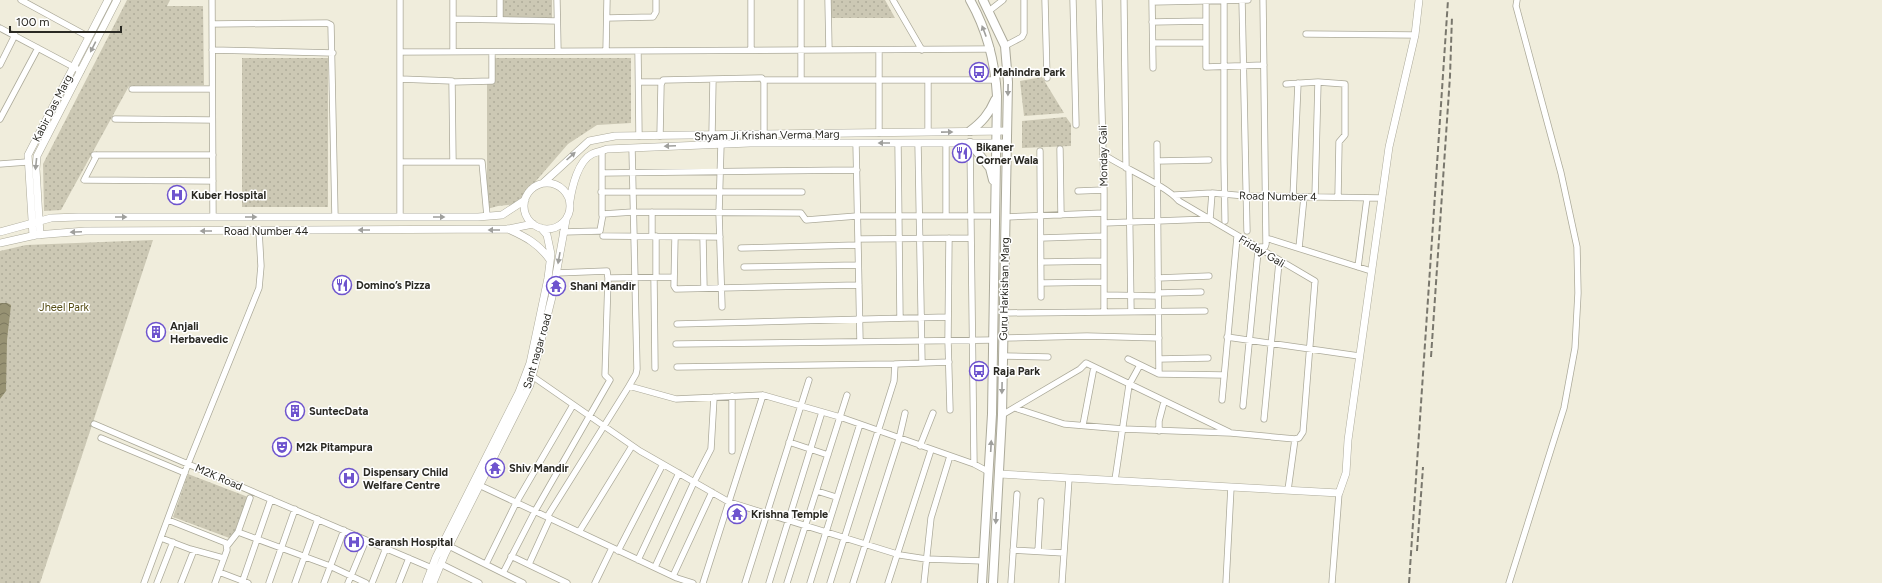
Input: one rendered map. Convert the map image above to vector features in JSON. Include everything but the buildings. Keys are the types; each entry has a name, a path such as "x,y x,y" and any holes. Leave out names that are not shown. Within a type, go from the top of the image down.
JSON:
{"main road":[{"name":"Guru Harkishan Marg","path":"970,0 980,18 991,49 997,96 994,340 989,470 982,583"},
{"name":"Guru Harkishan Marg","path":"983,0 1005,46 1008,82 1002,415 993,583"},
{"path":"970,131 986,116 997,96"},
{"path":"970,143 990,168 996,189"},
{"path":"989,470 999,471"},
{"path":"988,482 998,483"}],"street":[{"path":"21,0 89,37"},
{"name":"Kabir Das Marg","path":"35,222 28,155 108,0"},
{"name":"Kabir Das Marg","path":"35,222 37,156 117,0"},
{"path":"212,0 213,217"},
{"path":"400,0 400,217"},
{"path":"452,52 453,0"},
{"path":"500,0 500,20"},
{"path":"557,0 558,51"},
{"path":"606,51 607,0"},
{"path":"607,18 653,17 656,12 656,0"},
{"path":"751,50 752,0"},
{"path":"801,79 802,0"},
{"path":"828,0 829,50"},
{"path":"892,0 922,50"},
{"path":"989,11 1003,0"},
{"path":"1005,46 1022,37 1024,33 1024,0"},
{"path":"1045,0 1047,78"},
{"path":"1073,0 1076,124"},
{"name":"Monday Gali","path":"1099,0 1104,190 1104,312"},
{"path":"1124,0 1131,312"},
{"path":"1224,0 1225,221"},
{"path":"1242,0 1247,231"},
{"path":"1153,68 1152,1 1248,0"},
{"path":"1243,406 1259,250 1266,246 1263,0"},
{"path":"1332,583 1339,493 1346,473 1348,440 1359,356 1389,147 1415,35 1419,0"},
{"path":"1509,583 1564,408 1575,348 1578,294 1577,247 1560,173 1516,6 1517,0"},
{"path":"1206,1 1206,67 1264,65"},
{"path":"453,18 558,21"},
{"path":"1152,22 1206,22"},
{"path":"212,24 327,23 333,28 335,217"},
{"path":"0,28 81,71"},
{"path":"1306,34 1415,35"},
{"path":"0,65 15,35"},
{"path":"1153,43 1206,43"},
{"path":"0,119 38,48"},
{"path":"400,52 991,49"},
{"path":"212,50 333,53"},
{"path":"879,50 880,133"},
{"path":"638,51 639,136"},
{"path":"400,79 450,80 453,82 492,81 492,52"},
{"path":"639,82 662,82 666,79 713,78 760,78 763,80 996,80"},
{"path":"712,135 713,78"},
{"path":"763,80 764,135"},
{"path":"928,80 928,132"},
{"path":"453,82 453,162"},
{"path":"660,136 662,82"},
{"path":"1315,197 1318,82"},
{"path":"1286,84 1342,82 1346,86 1344,135 1339,142 1338,197"},
{"path":"1293,197 1298,83"},
{"path":"132,89 212,89"},
{"path":"115,119 212,120"},
{"name":"Shyam Ji Krishan Verma Marg","path":"542,183 589,141 615,136 1007,131"},
{"path":"856,143 860,341"},
{"path":"898,143 900,318"},
{"path":"918,143 920,216 920,340 922,363"},
{"path":"946,143 946,216"},
{"path":"970,143 974,464"},
{"name":"Shyam Ji Krishan Verma Marg","path":"570,201 572,186 579,170 590,154 602,150 720,144 1007,143"},
{"path":"720,144 722,307"},
{"path":"1157,144 1159,374"},
{"path":"529,564 549,518 636,374 632,148"},
{"path":"563,232 600,231 602,215 602,150"},
{"path":"1060,150 1061,215"},
{"path":"1040,151 1041,297"},
{"name":"Friday Gali","path":"1103,154 1175,195 1179,201 1279,262 1315,281 1309,349"},
{"path":"213,155 95,155 84,180 213,181"},
{"path":"1157,161 1209,160"},
{"path":"0,164 28,162"},
{"path":"400,162 482,162 487,216"},
{"path":"602,173 857,170"},
{"path":"542,183 557,184 563,189 570,201 569,214 566,220 555,228 541,228 533,224 525,213 525,200 531,189 542,183"},
{"path":"1078,190 1104,190"},
{"path":"601,192 802,192"},
{"path":"1104,223 1210,219 1212,193"},
{"name":"Road Number 4","path":"1175,195 1212,193 1266,197 1382,198"},
{"path":"1300,248 1304,197"},
{"path":"1358,267 1367,198"},
{"name":"Road Number 44","path":"0,232 51,218 78,216 487,216 502,215 525,200"},
{"path":"602,215 633,212 801,213 806,220 858,216 996,216"},
{"path":"652,212 655,278 655,368"},
{"path":"1006,217 1104,213"},
{"name":"Sant nagar road","path":"426,583 449,546 530,385 552,298 566,220"},
{"path":"35,222 36,235"},
{"name":"Road Number 44","path":"0,243 36,235 85,231 508,230 533,224"},
{"name":"Sant nagar road","path":"433,583 437,567 519,392 530,363 548,278 550,261 547,235 541,228"},
{"path":"508,230 526,237 542,248 550,261"},
{"name":"M2K Road","path":"259,231 261,266 259,288 188,464 409,558 479,583"},
{"path":"603,236 720,237"},
{"path":"1041,238 1104,236"},
{"path":"675,237 674,286 676,289 859,285"},
{"path":"703,237 704,288"},
{"path":"1222,400 1238,237"},
{"path":"949,238 948,340 950,410"},
{"path":"741,248 898,239 971,238"},
{"path":"1266,238 1371,271"},
{"path":"1041,262 1104,262"},
{"path":"1264,419 1279,262"},
{"path":"744,267 858,265"},
{"path":"503,573 535,511 610,380 605,375 607,271 556,273"},
{"path":"1158,278 1209,276"},
{"path":"608,278 674,277"},
{"path":"1041,283 1104,282"},
{"path":"1104,295 1131,296 1201,292"},
{"path":"1004,312 1205,311"},
{"path":"677,324 859,318 948,317"},
{"path":"1003,338 1087,336 1159,338"},
{"path":"1227,337 1359,356"},
{"path":"676,344 994,340"},
{"path":"1015,408 1064,424 1159,431 1231,433 1295,439 1299,438 1303,432 1309,349"},
{"path":"1003,356 1048,357"},
{"path":"1159,360 1208,358"},
{"path":"1128,359 1159,374 1224,375"},
{"path":"677,367 949,362"},
{"path":"1002,415 1080,369 1086,363 1164,402 1231,433"},
{"path":"830,583 894,381 895,364"},
{"path":"1115,480 1129,385 1140,365"},
{"path":"1083,426 1094,367"},
{"path":"532,376 632,446 729,502 897,554 926,559 984,561"},
{"path":"745,583 809,380"},
{"path":"629,386 676,399 763,394 879,430 989,470"},
{"path":"703,583 763,394"},
{"path":"787,583 847,395"},
{"path":"732,396 732,451"},
{"path":"655,567 694,482 711,449 714,397"},
{"path":"1159,431 1159,421 1164,402"},
{"path":"486,564 516,502 573,405"},
{"path":"769,583 822,412"},
{"path":"853,583 899,438 905,413"},
{"path":"920,446 933,413"},
{"path":"94,424 188,464 144,583"},
{"path":"810,583 825,531 860,424"},
{"path":"101,438 185,473"},
{"path":"1288,490 1295,439"},
{"path":"789,442 828,455"},
{"path":"578,532 632,446"},
{"path":"888,583 931,450"},
{"path":"924,583 931,518 950,456"},
{"path":"618,551 663,464"},
{"path":"999,471 1069,478 1339,493"},
{"path":"638,560 679,473"},
{"path":"1062,583 1069,478"},
{"path":"479,485 618,551 673,576 693,583"},
{"path":"1226,583 1231,487"},
{"path":"817,491 836,497"},
{"path":"673,576 712,492"},
{"path":"1011,583 1017,494"},
{"path":"215,583 227,546 238,532 250,498"},
{"path":"219,572 244,582 271,499"},
{"path":"1038,551 1041,501"},
{"path":"269,583 295,509"},
{"path":"295,583 318,519"},
{"path":"168,520 223,541 227,546"},
{"path":"324,583 344,530"},
{"path":"238,532 330,566 366,583"},
{"path":"161,538 194,550 224,558"},
{"path":"348,583 366,540"},
{"path":"157,583 173,542"},
{"path":"449,546 523,583"},
{"path":"372,583 386,548"},
{"path":"595,583 612,548"},
{"path":"180,583 194,550"},
{"path":"1013,550 1064,553"},
{"path":"511,556 567,583"},
{"path":"399,583 409,558"}],"green space":[{"path":"127,0 170,0 167,6 203,6 204,85 129,86 61,210 44,211 43,164"},
{"path":"503,0 552,0 552,20 503,19"},
{"path":"831,0 885,0 895,18 831,18"},
{"path":"242,58 328,58 328,207 242,207"},
{"path":"493,58 631,58 631,123 597,125 568,144 516,204 487,209 487,83 493,83"},
{"path":"1042,77 1064,113 1024,116 1020,81"},
{"path":"1066,117 1071,124 1071,146 1022,148 1022,121"},
{"name":"Jheel Park","path":"153,240 40,583 0,583 0,251 26,245"},
{"path":"188,474 248,497 232,539 173,517"}],"water":[{"path":"0,303 7,303 11,305 7,340 6,391 0,399"}],"railway":[{"path":"1409,583 1448,0"},
{"path":"1431,357 1450,76 1452,16"},
{"path":"1417,551 1423,467"}],"place":[{"name":"Mahindra Park","path":"979,72"},
{"name":"Bikaner Corner Wala","path":"962,153"},
{"name":"Kuber Hospital","path":"177,195"},
{"name":"Domino’s Pizza","path":"342,285"},
{"name":"Shani Mandir","path":"556,286"},
{"name":"Anjali Herbavedic","path":"156,332"},
{"name":"Raja Park","path":"979,371"},
{"name":"SuntecData","path":"295,411"},
{"name":"M2k Pitampura","path":"282,447"},
{"name":"Shiv Mandir","path":"495,468"},
{"name":"Dispensary Child Welfare Centre","path":"349,478"},
{"name":"Krishna Temple","path":"737,514"},
{"name":"Saransh Hospital","path":"354,542"}]}
